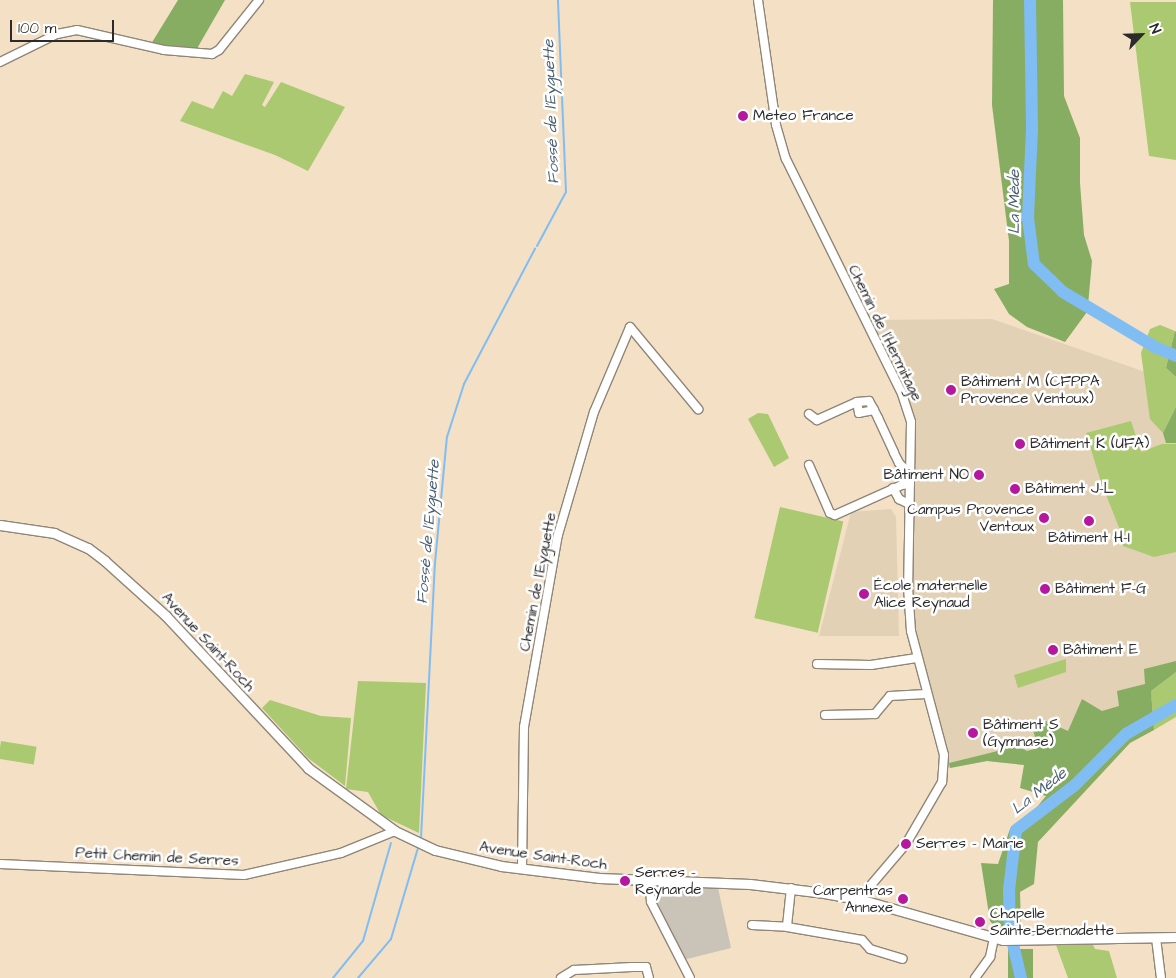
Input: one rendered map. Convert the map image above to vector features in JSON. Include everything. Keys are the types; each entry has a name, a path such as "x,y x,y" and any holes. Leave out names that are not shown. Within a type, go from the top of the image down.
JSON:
{"main road":[{"name":"Avenue Saint-Roch","path":"0,525 54,533 88,548 166,616 308,768 395,831 418,844 452,855 522,869 649,882 791,888 859,899 998,939 1176,937"}],"street":[{"path":"0,62 57,34 77,30 164,50 212,54 219,50 260,0"},
{"name":"Chemin de l'Hermitage","path":"758,0 767,69 782,146 905,401 912,433 908,587 916,658 944,755 942,782 906,844 859,899"},
{"name":"Chemin de l'Eyguette","path":"522,869 524,727 558,535 594,412 630,327 698,409"},
{"path":"809,414 817,420 866,398 874,410 900,463 910,474"},
{"path":"857,402 859,413 874,410"},
{"path":"809,465 832,514 893,488 910,484"},
{"path":"893,488 899,499 909,504"},
{"path":"817,664 871,665 916,658"},
{"path":"826,715 875,714 890,696 926,694"},
{"name":"Petit Chemin de Serres","path":"0,864 244,875 341,852 395,831"},
{"path":"649,882 651,902 687,977"},
{"path":"787,928 791,888"},
{"path":"752,925 787,928 862,940 870,949 902,959"},
{"path":"1156,938 1161,978"},
{"path":"975,978 990,957 998,939"},
{"path":"561,978 574,970 632,967 646,967 649,978"}],"shaded area":[{"name":"Campus Provence Ventoux","path":"992,319 1174,382 1176,385 1176,684 1024,765 987,761 950,768 946,767 917,642 910,579 913,416 869,320"},
{"name":"École maternelle Alice Reynaud","path":"891,509 896,517 899,636 819,636 851,512"},
{"path":"653,886 718,888 731,948 687,959 679,955 653,898"}],"green space":[{"path":"178,0 225,0 195,52 151,44"},
{"path":"993,0 1027,0 1029,131 1025,220 1031,266 1063,296 1087,312 1065,342 1027,327 1009,314 994,289 1009,284 1009,241 992,105"},
{"path":"1033,0 1063,0 1064,96 1080,138 1080,183 1084,235 1092,261 1088,305 1063,290 1037,263 1030,218 1035,126"},
{"path":"1130,2 1176,2 1176,160 1149,156"},
{"path":"245,74 274,82 262,105 265,107 281,82 345,107 308,171 275,155 180,121 192,101 213,109 223,91 232,96"},
{"path":"1160,325 1175,331 1166,368 1176,377 1176,407 1163,433 1150,419 1141,353 1150,329"},
{"path":"1176,332 1176,377 1166,368"},
{"path":"1176,407 1176,443 1166,443 1163,433"},
{"path":"758,413 768,414 789,458 774,467 748,419"},
{"path":"1131,421 1141,452 1162,444 1176,444 1176,552 1154,557 1123,546 1122,535 1101,482 1086,433"},
{"path":"780,507 843,522 818,633 754,618"},
{"path":"1066,659 1066,672 1018,688 1014,675"},
{"path":"1176,661 1176,672 1151,691 1154,730 1130,743 1038,842 1034,884 1020,892 1021,926 1031,927 1029,935 999,932 990,921 981,863 998,864 1010,829 1032,813 1046,796 1020,788 1024,765 987,761 950,768 949,763 1018,746 1027,751 1038,748 1032,726 1046,721 1068,731 1082,699 1102,711 1119,706 1117,691 1145,684 1144,669"},
{"path":"1176,672 1176,717 1154,730 1151,691"},
{"path":"358,681 426,683 419,833 381,815 368,792 346,789"},
{"path":"270,700 321,716 351,718 345,786 308,758 262,708"},
{"path":"1,741 37,747 34,764 0,759"},
{"path":"1056,945 1093,945 1095,949 1109,951 1117,978 1068,978"},
{"path":"1008,949 1033,949 1033,978 1008,978"}],"waterway":[{"name":"Fossé de l'Eyguette","path":"537,246 566,192 558,0"},
{"name":"La Mède","path":"1030,0 1032,129 1028,218 1034,264 1063,292 1155,347 1176,356"},
{"name":"Fossé de l'Eyguette","path":"421,838 435,563 447,437 464,384 535,249"},
{"name":"La Mède","path":"1021,978 1010,931 1009,890 1016,830 1075,785 1126,734 1176,705"},
{"path":"333,978 363,941 391,843"},
{"name":"Fossé de l'Eyguette","path":"358,978 391,939 418,848"}],"place":[{"name":"Meteo France","path":"743,116"},
{"name":"Bâtiment M (CFPPA Provence Ventoux)","path":"951,390"},
{"name":"Bâtiment K (UFA)","path":"1020,444"},
{"name":"Bâtiment NO","path":"979,475"},
{"name":"Bâtiment J-L","path":"1015,489"},
{"name":"Campus Provence Ventoux","path":"1044,518"},
{"name":"Bâtiment H-I","path":"1089,521"},
{"name":"Bâtiment F-G","path":"1045,589"},
{"name":"École maternelle Alice Reynaud","path":"864,594"},
{"name":"Bâtiment E","path":"1053,650"},
{"name":"Bâtiment S (Gymnase)","path":"973,733"},
{"name":"Serres - Mairie","path":"906,844"},
{"name":"Serres - Reynarde","path":"625,881"},
{"name":"Carpentras Annexe","path":"903,899"},
{"name":"Chapelle Sainte-Bernadette","path":"980,922"}]}
